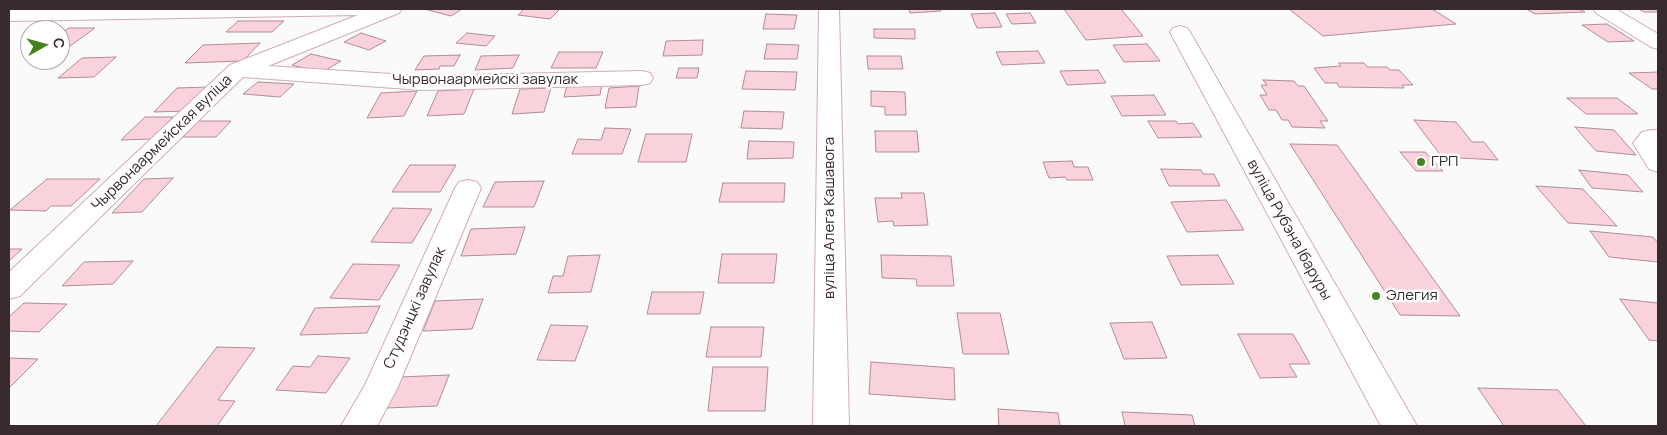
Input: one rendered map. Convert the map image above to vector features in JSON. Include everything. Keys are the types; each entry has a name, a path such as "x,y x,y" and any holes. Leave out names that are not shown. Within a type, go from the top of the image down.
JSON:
{"street":[{"path":"9,15 148,10 392,9"},
{"name":"Чырвонаармейская вуліца","path":"9,289 238,70 392,9"},
{"name":"вуліца Алега Кашавога","path":"829,9 831,426"},
{"path":"1603,9 1658,43"},
{"name":"вуліца Рубэна Ібаруры","path":"1180,32 1400,426"},
{"name":"Чырвонаармейскі завулак","path":"238,70 422,83 642,78"},
{"path":"1658,137 1651,137 1645,143 1658,164"},
{"name":"Студэнцкі завулак","path":"359,426 380,389 468,188"}],"building":[{"path":"424,9 462,9 451,16"},
{"path":"524,9 560,9 550,19 518,15"},
{"path":"909,9 940,9 941,11 910,13"},
{"path":"1064,9 1121,9 1143,36 1086,40"},
{"path":"1289,9 1432,9 1456,24 1323,36"},
{"path":"1526,9 1579,9 1585,12 1535,14"},
{"path":"1639,9 1658,9 1658,12 1644,12"},
{"path":"995,13 1002,27 977,28 971,14"},
{"path":"1030,13 1036,23 1012,24 1006,14"},
{"path":"766,14 797,15 794,29 763,29"},
{"path":"238,21 284,21 272,32 226,32"},
{"path":"1607,24 1634,41 1608,42 1582,25"},
{"path":"70,28 95,28 70,46"},
{"path":"874,29 915,29 915,39 874,38"},
{"path":"361,33 386,41 369,50 344,42"},
{"path":"467,33 495,36 486,46 456,43"},
{"path":"703,40 702,55 663,56 666,41"},
{"path":"260,43 243,61 185,63 203,45"},
{"path":"767,44 799,45 797,59 764,59"},
{"path":"1147,44 1160,61 1124,62 1113,45"},
{"path":"1038,51 1045,63 1002,65 996,52"},
{"path":"559,52 603,52 596,68 551,68"},
{"path":"311,54 341,61 321,73 292,65"},
{"path":"460,55 454,66 415,70 424,56"},
{"path":"519,55 513,68 475,70 481,56"},
{"path":"867,56 901,56 903,69 868,69"},
{"path":"116,57 94,77 58,78 70,70 82,58"},
{"path":"1339,63 1364,63 1367,67 1387,67 1390,70 1399,70 1413,85 1402,85 1404,88 1339,87 1337,83 1325,83 1314,68 1341,66"},
{"path":"679,68 699,68 697,78 676,78"},
{"path":"1098,70 1106,83 1067,85 1060,71"},
{"path":"746,71 797,72 795,90 742,89"},
{"path":"1658,72 1658,89 1652,89 1629,73"},
{"path":"1263,80 1294,81 1298,86 1304,86 1328,121 1320,121 1325,128 1292,127 1288,120 1282,120 1276,110 1269,110 1260,95 1267,95 1261,85 1267,85"},
{"path":"258,82 294,84 280,97 243,94"},
{"path":"602,83 600,95 564,97 567,85"},
{"path":"639,86 636,107 605,108 609,88"},
{"path":"208,87 187,111 154,112 177,88"},
{"path":"551,88 544,112 512,114 520,89"},
{"path":"474,89 464,114 427,116 438,91"},
{"path":"417,91 404,116 367,118 381,93"},
{"path":"871,91 905,92 906,115 885,115 885,107 871,106"},
{"path":"1154,95 1166,115 1122,116 1111,96"},
{"path":"1567,98 1617,98 1638,114 1586,114"},
{"path":"744,111 784,112 782,129 741,128"},
{"path":"145,117 173,117 151,139 121,140"},
{"path":"1414,120 1456,122 1472,142 1484,142 1498,160 1442,157"},
{"path":"199,121 231,121 216,137 183,137"},
{"path":"1148,121 1176,121 1178,124 1193,123 1202,137 1158,138"},
{"path":"1575,127 1614,130 1636,155 1596,151"},
{"path":"605,128 631,129 622,154 572,154 578,139 601,140"},
{"path":"875,131 917,131 919,152 876,152"},
{"path":"646,134 692,134 686,162 638,162"},
{"path":"749,141 794,142 793,158 747,159"},
{"path":"1290,144 1337,145 1460,316 1400,315"},
{"name":"ГРП","path":"1400,152 1425,152 1443,171 1416,171"},
{"path":"1072,161 1074,167 1088,167 1093,180 1067,180 1065,177 1049,178 1043,162"},
{"path":"410,165 456,165 440,192 392,192"},
{"path":"1161,169 1201,170 1203,174 1214,174 1220,186 1169,186"},
{"path":"1579,170 1628,175 1643,192 1592,188"},
{"path":"173,178 142,212 112,213 144,179"},
{"path":"47,179 100,179 71,206 51,206 46,211 10,210"},
{"path":"544,181 534,207 483,207 495,182"},
{"path":"723,183 785,183 784,202 719,202"},
{"path":"1536,186 1583,189 1617,226 1568,223"},
{"path":"901,193 924,193 928,225 894,226 893,221 878,222 875,198 902,198"},
{"path":"1226,200 1244,230 1187,232 1171,202"},
{"path":"393,208 432,209 412,243 371,242"},
{"path":"525,227 516,254 461,256 471,229"},
{"path":"1590,231 1653,237 1658,243 1658,262 1609,257"},
{"path":"9,249 22,249 9,261"},
{"path":"722,254 777,254 774,283 718,283"},
{"path":"600,255 591,292 548,293 553,276 563,276 568,256"},
{"path":"881,255 951,256 954,286 917,286 916,279 882,278"},
{"path":"1218,255 1234,284 1181,285 1167,256"},
{"path":"133,261 113,284 62,286 84,262"},
{"path":"353,264 400,265 379,300 330,298"},
{"path":"652,292 704,292 700,314 647,314"},
{"path":"483,299 472,329 423,331 435,301"},
{"path":"1620,299 1658,303 1658,341 1649,340"},
{"path":"24,303 67,304 39,332 9,331 9,317"},
{"path":"380,306 367,333 300,335 315,308"},
{"path":"957,313 1000,313 1009,354 963,354"},
{"path":"1152,322 1167,358 1124,359 1110,323"},
{"path":"551,325 588,326 575,361 537,360"},
{"path":"711,327 764,327 761,357 706,357"},
{"path":"1238,334 1293,334 1310,364 1289,364 1297,377 1260,378"},
{"path":"217,347 255,348 218,400 235,401 217,426 156,426"},
{"path":"318,356 350,358 326,393 276,390 293,366 310,367"},
{"path":"9,358 38,359 9,388"},
{"path":"871,362 954,368 955,400 869,394"},
{"path":"713,367 768,367 765,411 708,411"},
{"path":"449,375 437,406 386,408 399,377"},
{"path":"1478,388 1558,390 1586,426 1504,426"},
{"path":"998,409 1058,413 1060,426 999,426"},
{"path":"1122,412 1192,415 1195,426 1125,426"}],"place":[{"name":"ГРП","path":"1421,162"},
{"name":"Элегия","path":"1376,296"}]}
